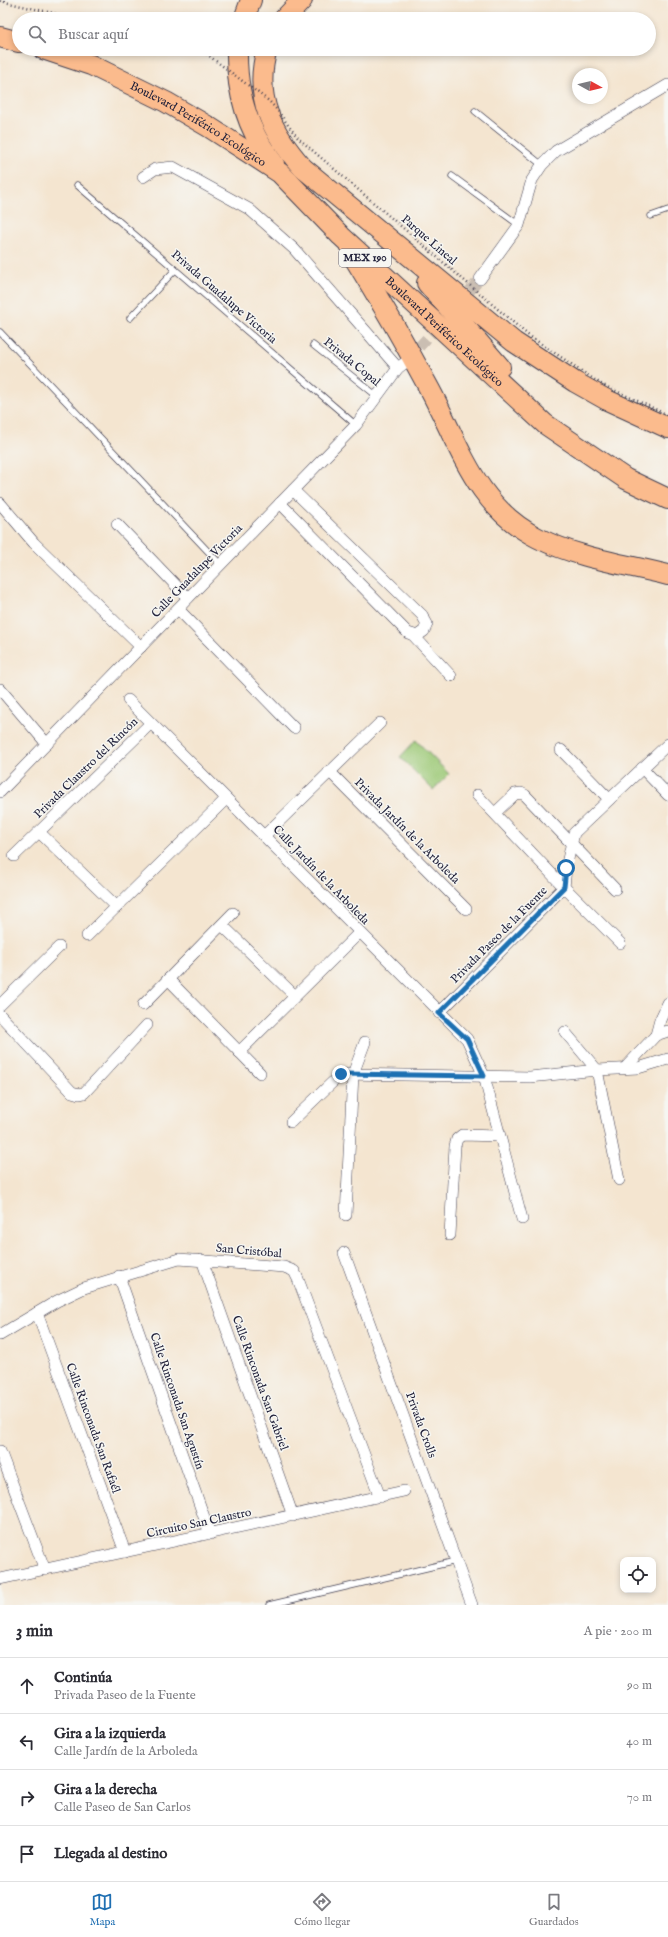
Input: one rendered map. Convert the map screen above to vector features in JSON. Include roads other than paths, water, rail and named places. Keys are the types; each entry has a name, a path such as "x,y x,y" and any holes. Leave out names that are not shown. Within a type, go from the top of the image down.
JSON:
{"highway":[{"path":"247,12 251,0"},
{"path":"291,12 302,0"},
{"path":"0,37 12,40"},
{"name":"Boulevard Periférico Ecológico","path":"64,56 91,65 152,95 209,127 280,173 341,236 545,424 626,480 668,499"},
{"path":"237,56 239,85 245,114 260,145 280,173"},
{"path":"266,56 263,68 263,93 268,117 280,139 303,168 514,342 544,363 607,400 668,428"},
{"path":"341,236 385,310 430,391 467,467 486,496 523,529 537,538 590,557 668,575"},
{"path":"396,246 514,384 545,424"}],"street":[{"path":"480,279 519,225 532,180 542,165 556,151 668,85"},
{"name":"Calle Guadalupe Victoria","path":"0,792 356,425 402,365 294,249 249,209 172,167 155,169 143,177"},
{"path":"294,490 422,615 427,624 424,631 417,636 413,636"},
{"path":"0,503 34,543 141,647"},
{"path":"280,503 451,676"},
{"path":"117,524 188,598"},
{"path":"178,609 294,728"},
{"path":"0,689 47,744"},
{"name":"Calle Jardín de la Arboleda","path":"128,700 439,1013 467,1039 484,1076 522,1219"},
{"path":"264,836 380,722"},
{"name":"Privada Claustro del Rincón","path":"14,856 151,723"},
{"name":"Privada Paseo de la Fuente","path":"439,1013 564,887 564,876 574,832 668,744"},
{"path":"562,750 609,799"},
{"path":"642,768 668,795"},
{"name":"Privada Jardín de la Arboleda","path":"330,771 466,909"},
{"path":"495,813 516,794 521,792 615,889"},
{"path":"477,795 564,887 620,943"},
{"path":"87,936 226,799"},
{"name":"Privada Claustro del Rincón","path":"39,832 117,906"},
{"path":"143,1005 234,913"},
{"path":"222,925 295,996"},
{"path":"239,1052 359,932"},
{"path":"0,1005 59,947"},
{"path":"168,979 260,1074"},
{"path":"626,1067 656,1035 660,1020 668,1003"},
{"path":"0,1014 72,1092 79,1094 84,1093 147,1025"},
{"path":"656,1035 668,1031"},
{"path":"564,1032 597,1070 619,1180"},
{"path":"346,1215 353,1074 365,1042"},
{"path":"291,1122 341,1074 530,1077 626,1067 638,1068 668,1059"},
{"path":"450,1235 455,1146 457,1139 462,1135 499,1136"},
{"name":"Privada Crolls","path":"344,1253 472,1605"},
{"name":"San Cristóbal","path":"0,1335 84,1288 119,1276 179,1260 202,1260 284,1267 294,1271 298,1278 380,1497"},
{"name":"Calle Rinconada San Gabriel","path":"202,1260 293,1516"},
{"name":"Calle Rinconada San Agustín","path":"119,1276 210,1534"},
{"name":"Calle Rinconada San Rafaél","path":"37,1313 125,1552"},
{"path":"0,1451 45,1570"},
{"name":"Circuito San Claustro","path":"0,1579 404,1491"}],"lane":[{"path":"475,111 542,165"},
{"path":"452,176 519,225"},
{"name":"Privada Guadalupe Victoria","path":"77,185 356,425"},
{"path":"651,216 668,210"},
{"path":"130,318 175,270"},
{"path":"0,332 221,565"},
{"name":"Privada Copal","path":"313,345 377,396"},
{"path":"269,1605 456,1561"}],"tunnel":[{"path":"459,303 480,279"},
{"path":"408,359 441,323"}]}
